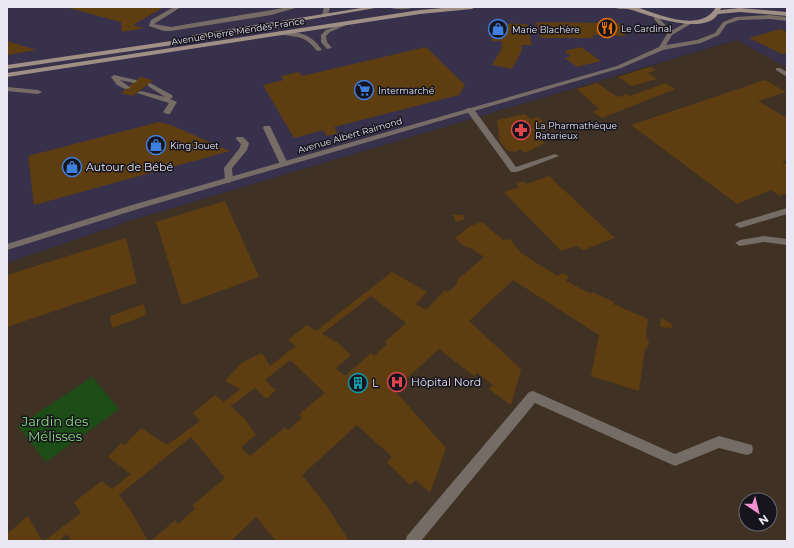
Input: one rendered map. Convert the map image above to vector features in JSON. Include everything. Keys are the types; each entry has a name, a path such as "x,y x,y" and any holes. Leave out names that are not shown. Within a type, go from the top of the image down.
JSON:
{"main road":[{"path":"135,48 378,7"},
{"name":"Avenue Pierre Mendès France","path":"7,67 416,7"},
{"name":"Avenue Pierre Mendès France","path":"7,75 420,12 472,7"},
{"path":"616,7 632,8 656,18 691,22 712,17 718,10 740,10 787,14"},
{"path":"779,7 787,9"}],"street":[{"path":"178,7 153,21 151,25 164,29 171,29 271,13 296,7"},
{"path":"325,15 327,7"},
{"path":"392,7 411,8"},
{"path":"656,18 670,34"},
{"name":"Avenue Albert Raimond","path":"7,247 229,180 619,67 661,48 699,42 717,34 725,23 738,18 787,18"},
{"path":"661,48 670,34 691,22"},
{"path":"329,48 324,42 323,36 328,31 348,23"},
{"path":"280,33 299,34 309,37 319,50"},
{"path":"778,69 787,75"},
{"path":"127,88 119,84 114,77 134,80"},
{"path":"150,85 162,94 171,98 174,102"},
{"path":"7,88 38,92"},
{"path":"141,92 174,102"},
{"path":"167,112 174,102"},
{"path":"470,110 514,170 555,156"},
{"path":"267,128 284,164"},
{"path":"229,180 228,168 243,150 245,143 240,139"},
{"path":"740,225 787,211"},
{"path":"740,244 764,240 784,242"},
{"path":"412,541 533,396 675,460 719,442 747,449"}],"shaded area":[{"path":"7,7 787,7 787,68 736,40 139,218 7,263"},
{"name":"Hôpital Nord","path":"737,40 787,68 787,541 7,541 7,263 139,218"}],"green space":[{"name":"Jardin des Mélisses","path":"92,377 119,409 46,462 18,426"}],"building":[{"path":"65,7 164,7 133,25 144,28 122,32 121,22"},
{"path":"536,22 619,23 626,36 592,35 594,38 541,38"},
{"path":"489,23 527,24 532,45 521,45 522,50 512,69 492,65 502,48 501,41 492,41"},
{"path":"780,29 787,32 787,53 782,54 749,38"},
{"path":"7,41 36,50 7,55"},
{"name":"Intermarché","path":"426,47 465,85 459,95 334,127 338,133 327,136 323,130 294,138 263,85 284,80 281,76 299,72 302,76"},
{"path":"581,47 601,61 577,67 565,58 571,56 564,51"},
{"path":"650,67 656,70 648,73 657,79 632,86 618,77"},
{"path":"140,77 153,80 133,96 121,93"},
{"path":"765,80 786,92 758,101 787,118 787,160 782,162 787,165 787,193 780,196 771,190 737,204 631,125"},
{"path":"597,83 618,97 627,94 630,96 666,83 675,89 602,118 593,112 599,109 577,89"},
{"name":"La Pharmathèque Ratarieux","path":"525,114 531,119 538,117 550,128 537,133 542,138 540,139 545,143 525,153 520,149 515,152 508,151 500,142 497,120"},
{"path":"159,122 171,125 230,151 34,205 28,156"},
{"path":"549,176 615,238 583,250 577,246 561,251 504,192 519,187 516,184 523,181 526,184"},
{"path":"225,201 259,277 182,305 156,222"},
{"path":"453,215 463,215 465,219 456,222"},
{"name":"L","path":"482,222 503,240 510,239 521,253 557,276 562,273 569,276 566,281 591,294 592,292 614,302 613,304 648,319 646,335 649,343 646,349 645,348 639,391 591,376 599,335 513,280 469,321 521,369 511,405 489,389 493,385 477,373 474,376 439,349 394,390 446,448 430,493 416,480 410,485 387,462 392,457 357,425 302,475 326,505 349,541 276,541 256,517 231,541 151,541 175,520 178,524 195,509 193,505 225,478 191,437 119,495 131,511 148,541 71,541 67,534 59,541 44,541 81,513 74,502 102,481 112,489 131,474 108,457 121,443 125,445 141,428 167,445 200,421 193,413 215,395 224,402 240,389 225,381 241,363 262,353 270,366 296,346 288,340 307,325 316,331 392,272 427,292 416,304 426,310 445,290 448,292 458,283 456,281 484,257 471,248 465,247 455,238 470,226","holes":["371,296 406,323 385,342 387,344 374,356 371,353 345,376 336,368 351,355 338,343 322,334","290,360 325,393 299,414 302,418 288,430 285,427 250,456 241,447 256,435 245,419 231,406 255,388 266,399 276,390 265,380"]},
{"path":"126,238 137,283 7,327 7,275"},
{"path":"144,304 146,315 112,328 110,316"},
{"path":"661,318 672,324 672,328 660,327"},
{"path":"28,516 42,541 7,541 7,534"}],"place":[{"name":"Le Cardinal","path":"607,28"},
{"name":"Marie Blachère","path":"498,29"},
{"name":"Intermarché","path":"364,90"},
{"name":"La Pharmathèque Ratarieux","path":"521,130"},
{"name":"King Jouet","path":"156,145"},
{"name":"Autour de Bébé","path":"72,167"},
{"name":"Hôpital Nord","path":"397,382"},
{"name":"L","path":"358,383"}]}
